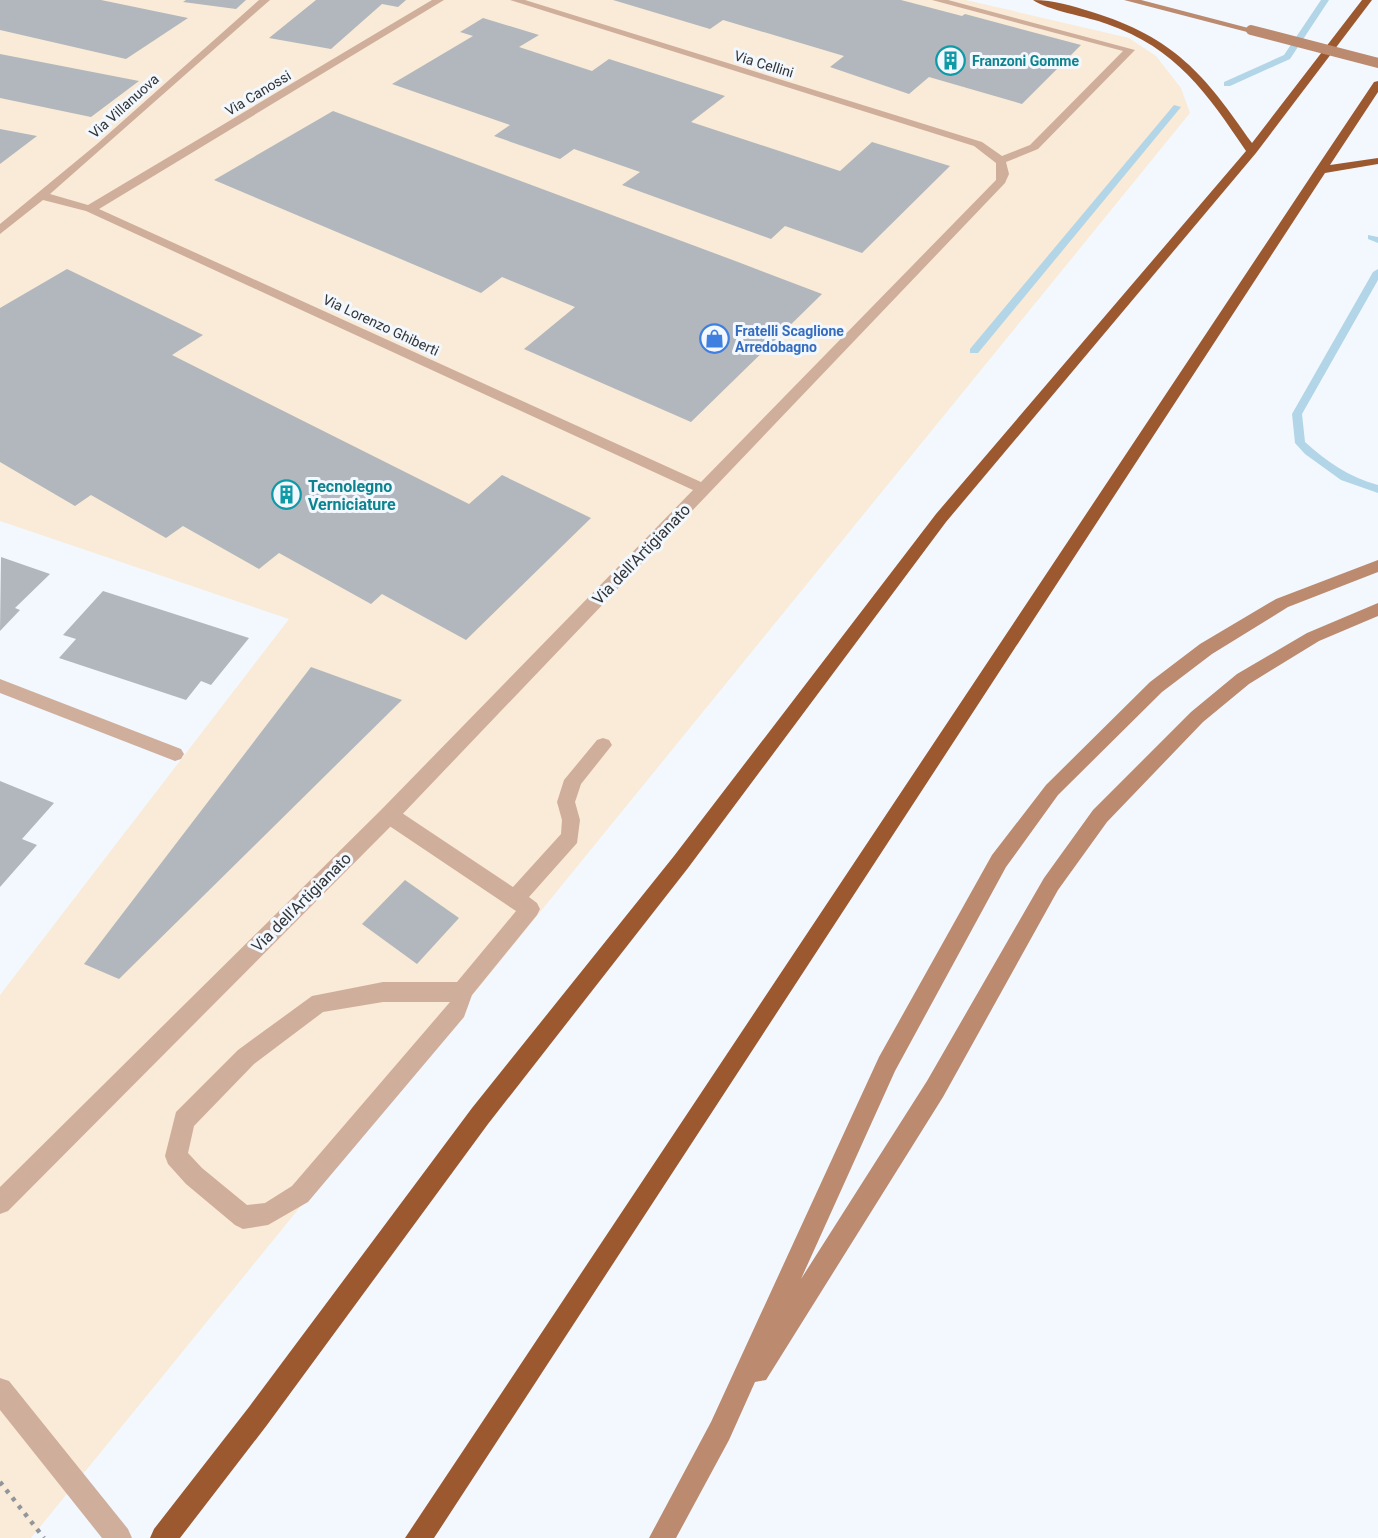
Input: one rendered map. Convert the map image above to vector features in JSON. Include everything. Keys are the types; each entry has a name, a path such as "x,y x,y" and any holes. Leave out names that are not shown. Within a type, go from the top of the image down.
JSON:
{"highway":[{"path":"1038,0 1144,35 1174,55 1199,79 1252,151"},
{"path":"163,1538 258,1416 480,1116 681,862 941,519 1252,151 1367,0"},
{"path":"418,1538 1378,84"},
{"path":"1321,170 1378,161"}],"street":[{"name":"Via Villanuova","path":"0,230 43,196 265,0"},
{"name":"Via Canossi","path":"90,209 439,0"},
{"name":"Via Cellini","path":"515,0 978,144 1001,160"},
{"path":"937,0 1130,50 1034,147 1001,160"},
{"path":"1129,0 1378,63"},
{"name":"Via dell'Artigianato","path":"0,1203 389,815 1001,181 1005,171 1001,160"},
{"name":"Via Lorenzo Ghiberti","path":"43,196 90,209 703,489"},
{"path":"720,1431 887,1064 999,861 1052,790 1156,687 1206,649 1282,603 1378,566"},
{"path":"662,1538 720,1431 935,1089 1051,884 1100,816 1197,717 1243,680 1313,637 1378,609"},
{"path":"0,686 175,754"},
{"path":"515,899 570,837 571,820 566,802 573,780 603,745"},
{"path":"389,815 530,909 462,992 462,1000 457,1010 300,1194 268,1214 243,1217 194,1176 176,1156 184,1120 246,1056 319,1003 383,992 462,992"},
{"path":"0,1390 119,1538"}],"path":[{"path":"0,1482 44,1538"}],"shaded area":[{"path":"0,0 966,0 1129,38 1156,56 1181,88 1190,113 31,1538 0,1538 0,995 289,619 0,521"}],"building":[{"path":"0,0 101,0 188,18 126,59 0,30"},
{"path":"186,0 246,0 236,9 183,2"},
{"path":"316,0 406,0 398,7 382,4 331,49 269,38"},
{"path":"613,0 901,0 962,16 965,14 1081,45 1022,104 929,77 909,94 830,67 844,56 723,20 710,29"},
{"path":"483,18 539,35 519,47 592,71 609,59 725,96 691,122 840,171 872,142 950,166 862,253 785,226 771,239 622,185 640,172 574,149 560,159 494,136 510,125 392,84 473,36 460,32"},
{"path":"0,54 139,81 91,117 0,98"},
{"path":"333,111 822,294 691,422 524,349 575,307 502,277 481,293 214,180"},
{"path":"0,129 37,136 0,164"},
{"path":"67,269 203,335 172,355 469,504 502,475 591,518 466,640 382,594 371,604 279,553 259,569 183,526 166,538 91,495 75,506 0,462 0,308"},
{"path":"1,557 50,574 15,608 20,610 0,631"},
{"path":"103,591 249,638 211,685 201,681 186,700 59,658 76,639 63,635"},
{"path":"311,667 402,700 119,979 84,964"},
{"path":"0,781 54,803 22,839 37,845 0,887"},
{"path":"405,880 459,918 417,964 362,924"}],"waterway":[{"path":"1227,84 1287,57 1325,0"},
{"path":"974,351 1177,107"},
{"path":"1371,237 1378,240"},
{"path":"1378,272 1297,414 1300,443 1309,452 1326,466 1345,477 1378,489"}],"place":[{"name":"Franzoni Gomme","path":"951,61"},
{"name":"Fratelli Scaglione Arredobagno","path":"714,339"},
{"name":"Tecnolegno Verniciature","path":"287,495"}]}
